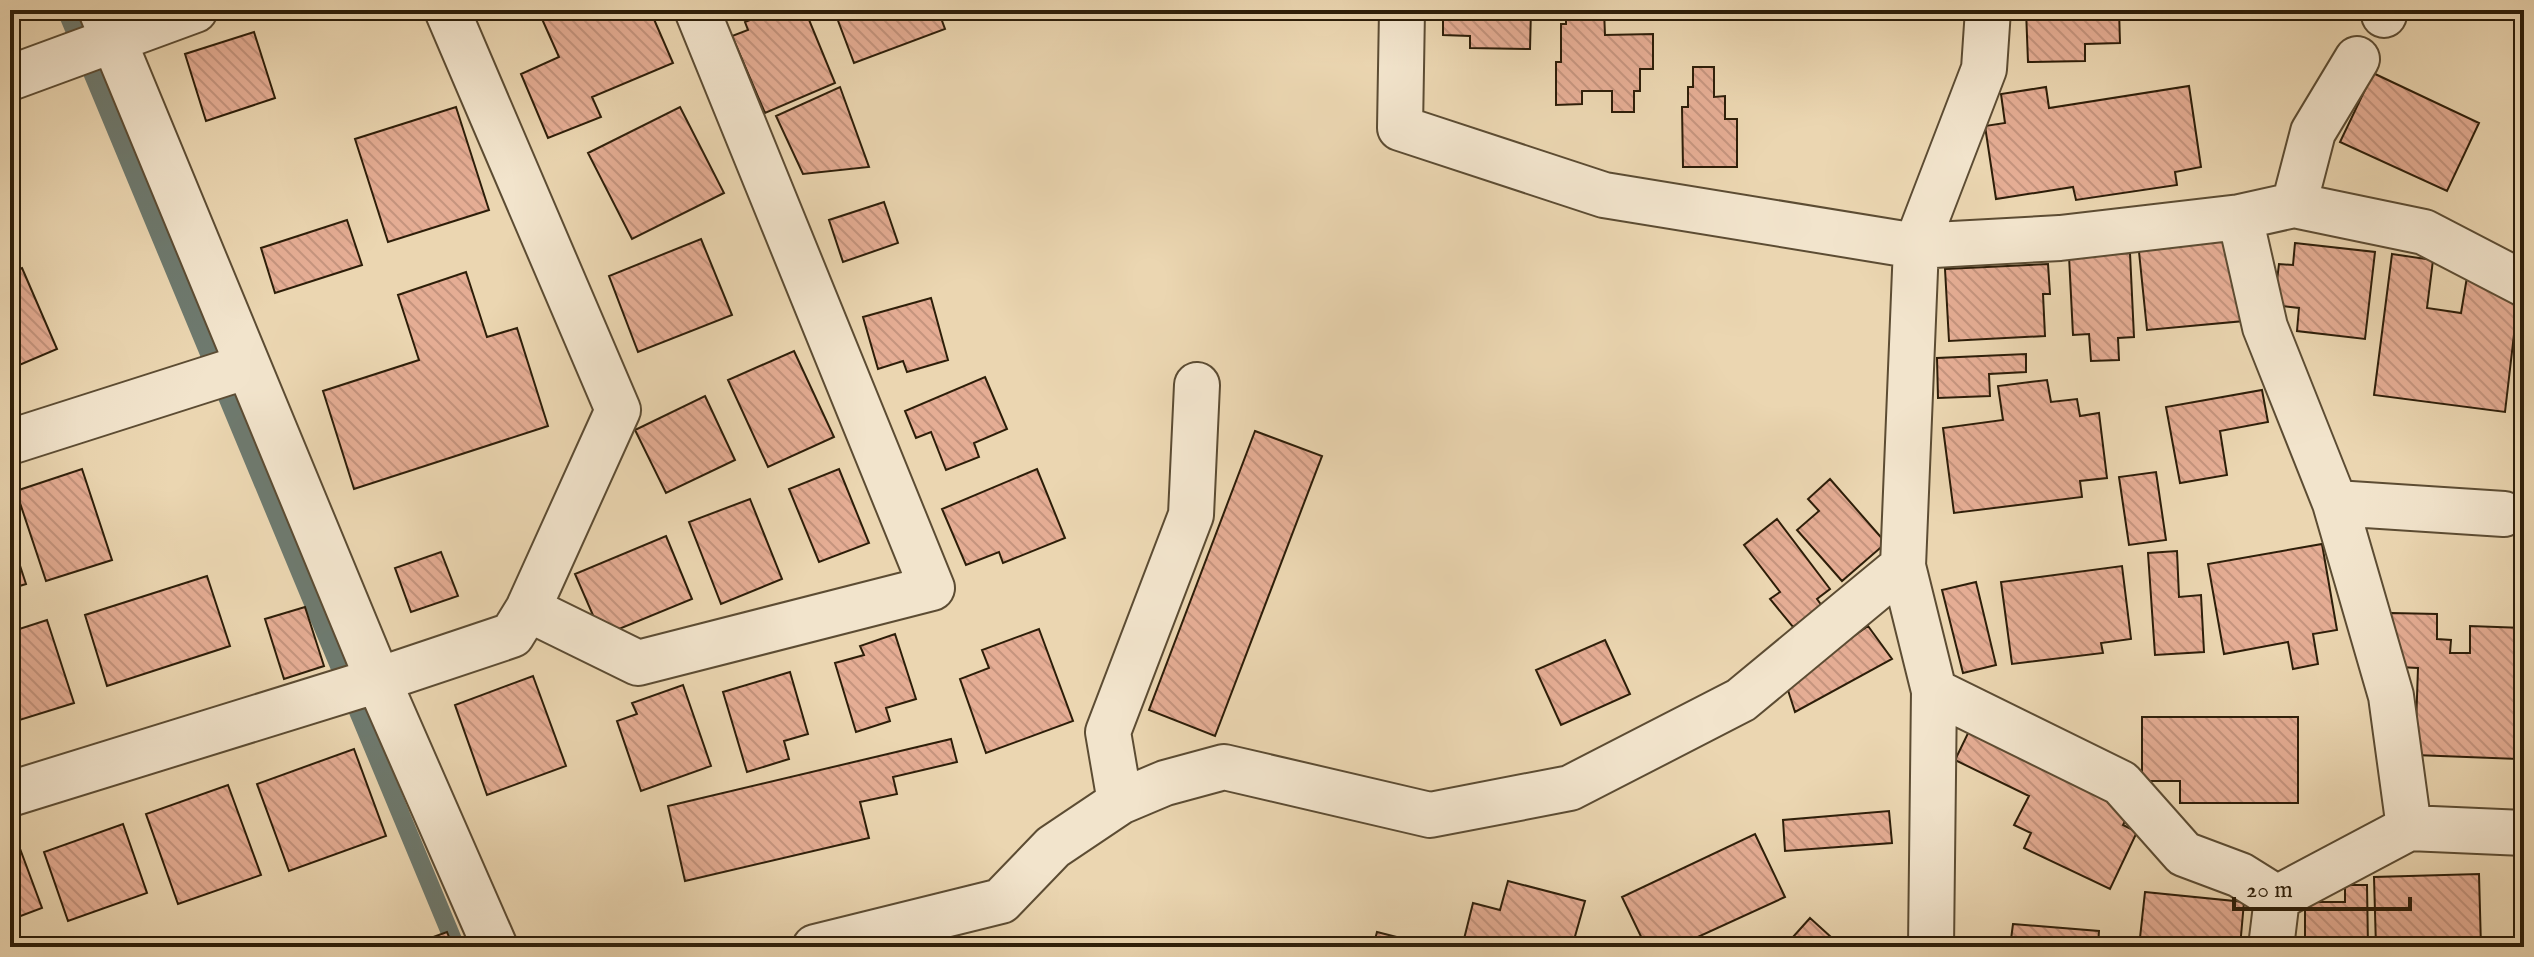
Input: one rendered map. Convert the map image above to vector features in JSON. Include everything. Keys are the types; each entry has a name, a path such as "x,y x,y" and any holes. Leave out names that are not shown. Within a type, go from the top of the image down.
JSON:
{"street":[{"path":"10,78 108,25 195,10"},
{"path":"10,794 378,680 512,635 528,609 618,410 447,10"},
{"path":"528,609 638,663 932,588 697,10"},
{"path":"1402,10 1400,128 1604,195 1916,246 2060,238 2240,217 2294,205 2424,232 2524,284"},
{"path":"1931,947 1934,691 1903,566 1916,246 1984,69 1988,10"},
{"path":"108,25 378,680 495,947"},
{"path":"2294,205 2313,132 2357,59"},
{"path":"2240,217 2265,327 2335,503 2391,696 2409,828"},
{"path":"10,442 248,366"},
{"path":"1120,802 1108,732 1191,515 1197,385"},
{"path":"2335,503 2504,514"},
{"path":"815,947 1001,901 1053,847 1120,802 1165,783 1224,767 1430,815 1570,788 1741,700 1903,566"},
{"path":"1934,691 2121,783 2184,854 2240,875 2277,898"},
{"path":"2277,898 2409,828 2524,833"},
{"path":"2271,947 2277,898"}],"building":[{"path":"563,10 650,10 673,63 592,97 601,117 548,138 521,74 559,57 542,19"},
{"path":"774,10 805,10 835,83 765,113 732,36 748,30 745,22"},
{"path":"834,10 938,10 945,29 854,63"},
{"path":"993,10 1047,10 994,15"},
{"path":"1443,10 1531,10 1530,49 1470,48 1470,36 1443,35"},
{"path":"1566,10 1604,10 1605,35 1653,34 1653,69 1640,69 1640,91 1634,91 1634,112 1612,112 1612,91 1582,91 1582,104 1556,105 1556,62 1561,62 1561,24 1566,24"},
{"path":"2026,10 2119,10 2120,43 2085,44 2085,61 2028,62"},
{"path":"254,32 275,98 206,121 185,54"},
{"path":"1693,67 1714,67 1714,97 1725,96 1725,119 1737,119 1737,167 1683,167 1682,107 1688,107 1688,87 1693,87"},
{"path":"2373,73 2479,123 2447,191 2340,142"},
{"path":"2189,86 2201,167 2175,172 2177,185 2076,200 2073,187 1996,199 1985,126 2005,123 2001,94 2046,87 2049,108"},
{"path":"840,87 869,167 803,174 776,116"},
{"path":"456,107 489,210 388,242 355,139"},
{"path":"680,107 724,193 632,239 588,153"},
{"path":"884,202 898,243 843,262 829,220"},
{"path":"347,220 362,265 275,293 261,248"},
{"path":"2235,232 2244,321 2147,330 2138,242"},
{"path":"701,239 732,315 638,352 609,276"},
{"path":"2295,243 2375,252 2365,339 2297,331 2299,308 2274,305 2279,264 2293,265"},
{"path":"2130,253 2134,337 2118,338 2119,360 2091,361 2089,334 2073,335 2069,256"},
{"path":"2392,254 2433,260 2427,308 2461,313 2467,277 2518,300 2505,412 2374,395"},
{"path":"2048,264 2050,294 2043,294 2045,336 1949,341 1945,269"},
{"path":"22,268 57,349 10,369 10,273"},
{"path":"466,272 487,337 517,328 548,426 354,489 323,391 419,360 398,295"},
{"path":"931,298 948,360 907,372 903,361 878,369 863,317"},
{"path":"794,351 834,437 768,467 728,380"},
{"path":"2026,354 2026,372 1989,374 1990,396 1938,398 1937,358"},
{"path":"985,377 1007,429 974,443 979,457 946,470 931,432 916,438 905,411"},
{"path":"2047,380 2051,402 2077,399 2080,416 2099,413 2107,478 2080,481 2082,497 1954,513 1943,428 2003,420 1998,386"},
{"path":"2262,390 2268,422 2220,431 2227,475 2180,483 2166,407"},
{"path":"705,396 735,460 666,493 635,430"},
{"path":"1255,431 1322,456 1215,736 1149,710"},
{"path":"82,469 112,560 46,581 16,491"},
{"path":"839,469 869,543 819,562 789,489"},
{"path":"1037,469 1065,538 1003,563 999,552 966,565 942,509"},
{"path":"2156,472 2166,540 2129,545 2119,477"},
{"path":"1830,479 1886,543 1842,581 1797,530 1819,511 1808,499"},
{"path":"750,499 782,579 721,604 689,522"},
{"path":"1777,519 1830,589 1817,599 1822,606 1793,627 1770,599 1780,592 1744,545"},
{"path":"10,535 26,584 10,589"},
{"path":"666,536 692,599 602,636 575,574"},
{"path":"2322,544 2337,630 2313,634 2318,664 2293,669 2288,642 2224,654 2208,564"},
{"path":"2177,551 2179,597 2201,595 2204,652 2155,655 2148,553"},
{"path":"441,552 458,596 411,612 395,568"},
{"path":"2122,566 2131,639 2101,643 2103,653 2012,664 2001,582"},
{"path":"207,576 230,646 107,686 85,615"},
{"path":"1976,582 1996,665 1963,673 1942,590"},
{"path":"305,607 324,666 284,679 265,619"},
{"path":"2391,613 2437,614 2437,639 2451,640 2450,653 2470,653 2470,626 2524,628 2524,731 2519,731 2518,759 2415,755 2418,668 2399,667 2399,646 2390,646"},
{"path":"47,620 74,703 10,723 10,632"},
{"path":"1868,626 1892,659 1795,712 1786,684"},
{"path":"1039,629 1073,721 986,753 960,679 989,668 982,650"},
{"path":"895,634 916,699 886,708 890,721 856,732 835,663 864,655 860,646"},
{"path":"1605,640 1630,694 1561,725 1536,670"},
{"path":"790,672 808,734 784,741 789,759 747,772 723,692"},
{"path":"533,676 566,766 487,795 455,705"},
{"path":"683,685 711,766 641,791 617,721 637,714 632,703"},
{"path":"2142,717 2298,717 2298,803 2180,803 2180,781 2142,781"},
{"path":"1971,727 2131,809 2123,825 2137,832 2110,889 2024,848 2031,833 2014,825 2029,796 1955,760"},
{"path":"951,739 957,762 893,777 897,794 860,802 869,838 685,881 668,806"},
{"path":"354,749 386,836 289,871 257,784"},
{"path":"228,785 261,875 178,904 146,814"},
{"path":"1889,811 1892,843 1785,851 1783,820"},
{"path":"123,824 147,893 68,921 44,852"},
{"path":"1755,834 1785,897 1676,947 1646,947 1622,897"},
{"path":"19,846 42,908 10,920 10,849"},
{"path":"2479,874 2481,947 2376,947 2374,877"},
{"path":"1508,881 1585,901 1572,947 1462,947 1473,903 1500,910"},
{"path":"2345,885 2367,885 2368,947 2305,947 2305,902 2345,902"},
{"path":"2145,892 2244,902 2240,947 2139,947"},
{"path":"1810,918 1842,947 1784,947"},
{"path":"2013,924 2099,931 2098,947 2010,947"},
{"path":"447,932 453,947 411,945"},
{"path":"1377,932 1436,947 1373,947"}],"waterway":[{"path":"66,10 456,947"}]}
